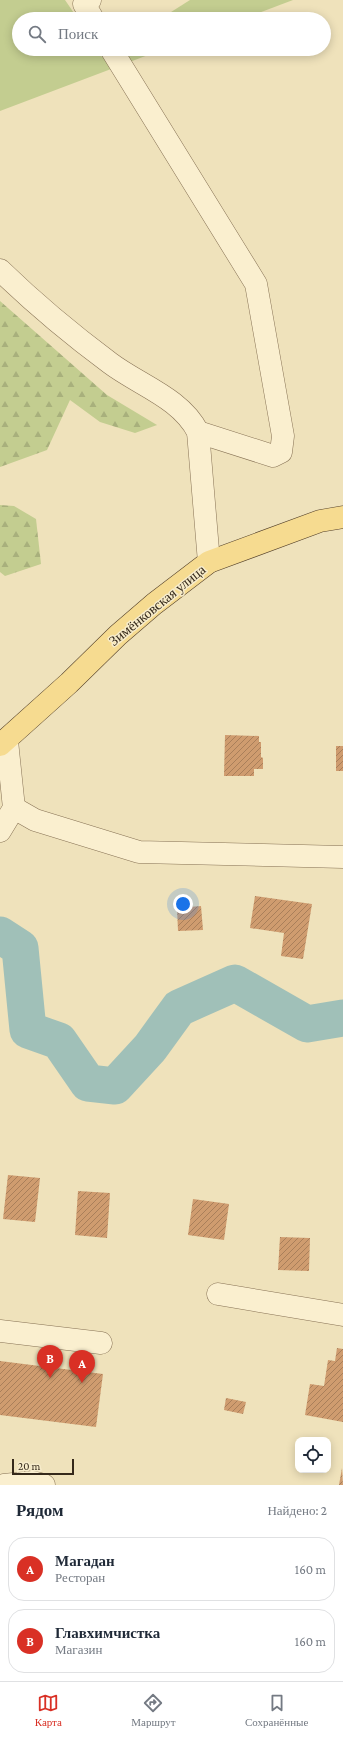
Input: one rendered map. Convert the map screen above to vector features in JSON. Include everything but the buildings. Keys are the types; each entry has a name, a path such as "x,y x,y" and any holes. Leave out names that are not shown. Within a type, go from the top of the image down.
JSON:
{"main road":[{"name":"Зимёнковская улица","path":"3,743 69,683 118,635 160,599 209,562 320,521 343,517"}],"street":[{"path":"89,12 84,4 90,0"},
{"path":"115,56 256,284 283,436 281,452 273,456 198,432"},
{"path":"0,270 42,310 82,342 112,365 167,398 192,420 198,432 209,562"},
{"path":"0,831 14,808 3,743"},
{"path":"14,808 36,820 139,852 343,857"},
{"path":"218,1294 343,1315"},
{"path":"0,1330 101,1343"},
{"path":"4,1485 33,1482 44,1485"}],"green space":[{"path":"0,0 65,0 73,12 12,12 12,56 145,56 0,111"},
{"path":"190,0 293,0 261,12 171,12"},
{"path":"0,301 107,395 157,425 135,433 100,422 70,400 47,450 0,467"},
{"path":"0,505 14,506 36,519 41,564 5,576 0,572"}],"waterway":[{"path":"0,935 20,948 28,1030 59,1041 88,1083 115,1086 150,1048 179,1008 235,983 307,1024 343,1018"}],"place":[{"name":"Главхимчистка","path":"50,1378"},
{"name":"Магадан","path":"82,1383"}]}
